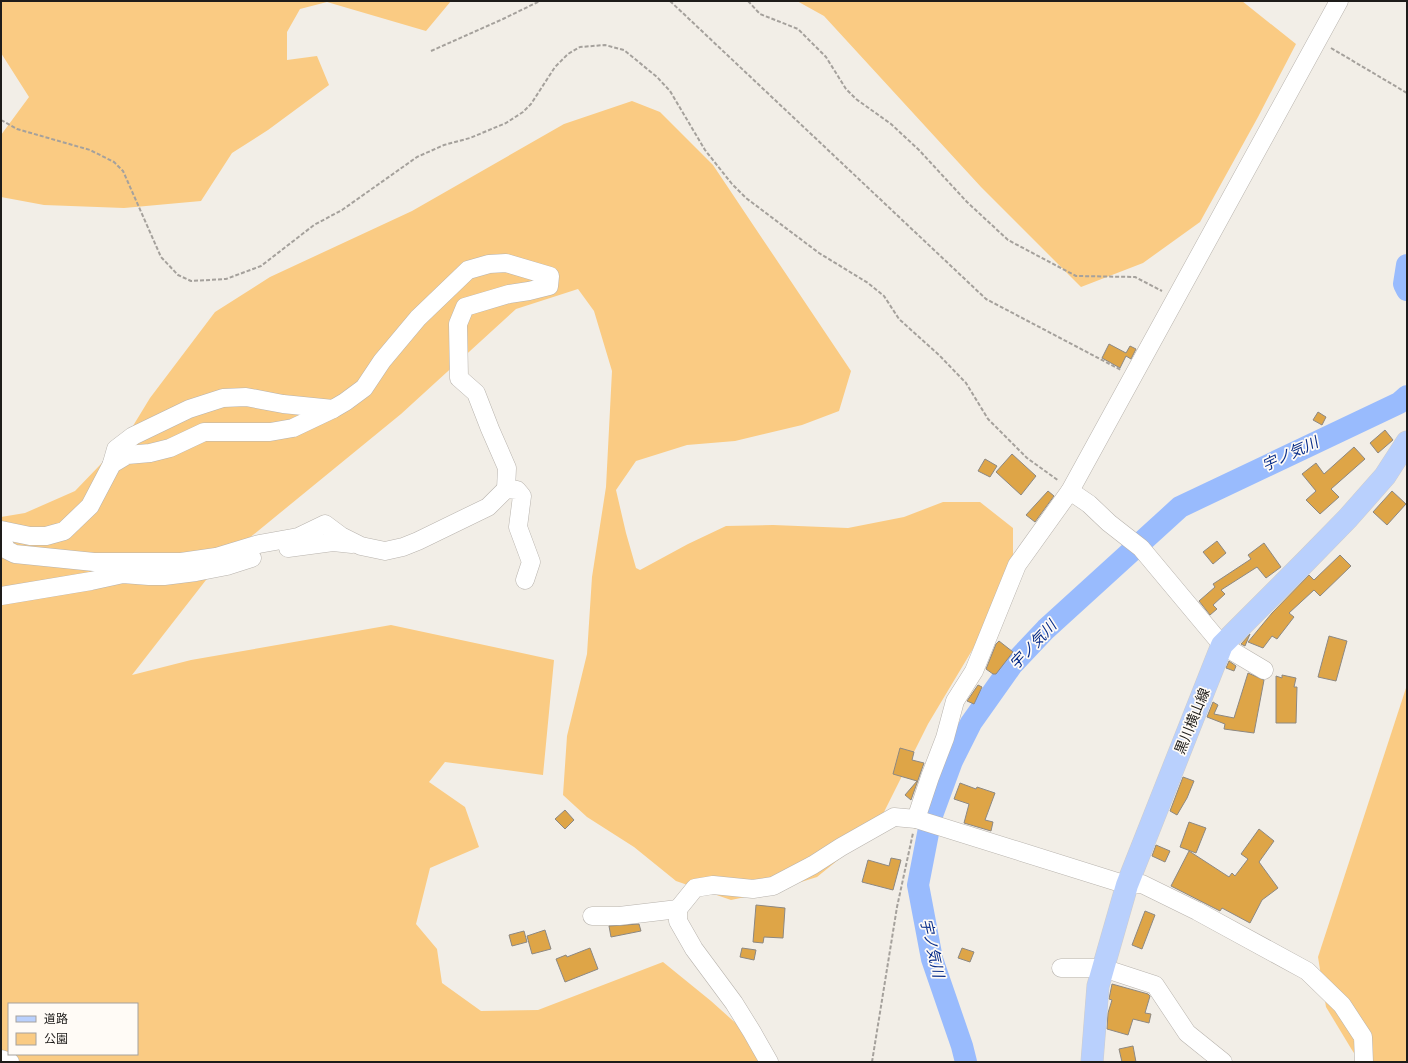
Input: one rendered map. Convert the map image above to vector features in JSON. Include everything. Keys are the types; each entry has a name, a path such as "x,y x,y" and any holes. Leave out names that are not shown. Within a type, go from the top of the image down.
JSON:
{"main road":[{"name":"黒川横山線","path":"1092,1062 1098,986 1127,885 1222,645 1348,518 1385,476 1407,442"}],"street":[{"path":"916,819 945,738 955,701 974,672 1017,565 1070,491 1339,1"},
{"path":"1,539 7,550 16,554 94,562 130,563 181,562 216,556 259,544 298,537 325,524 341,536 361,546 385,551 403,547 418,541 488,507 506,489 507,468 476,393 459,378 458,324 465,307 509,294 549,286 550,276 506,263 490,264 468,270 418,318 382,361 364,388 333,409 293,428 270,432 204,432 170,448 150,453 127,455 112,464"},
{"path":"1,530 30,536 46,536 64,531 90,506 112,464 116,449 133,436 189,410 223,398 246,397 283,404 333,409"},
{"path":"506,489 517,490 522,496 518,527 531,562 525,580"},
{"path":"1070,491 1137,545 1222,645 1264,670"},
{"path":"1,596 91,582 123,574 164,576 196,572 227,566 266,553 299,546 333,542 357,544"},
{"path":"769,1062 734,1003 694,949 678,922 678,909 695,888 713,885 754,889 773,886 813,865 841,847 894,817 916,819 1127,885 1142,884 1197,911 1307,971 1342,1005 1363,1037 1364,1062"},
{"path":"592,916 619,916 678,909"},
{"path":"1061,968 1103,968 1155,985 1187,1033 1223,1062"},
{"path":"1,1059 10,1062"}],"path":[{"path":"431,51 540,1"},
{"path":"670,1 986,299 1133,376"},
{"path":"748,1 760,14 798,28 826,57 846,89 891,124 919,150 967,202 1008,240 1076,276 1135,277 1176,298"},
{"path":"1317,41 1407,93"},
{"path":"1,120 17,129 90,150 114,162 123,172 161,257 178,275 191,281 226,279 261,266 314,225 342,210 417,157 444,145 470,138 506,123 523,112 531,104 555,67 568,54 580,47 605,45 624,50 657,77 670,91 705,150 732,184 746,198 819,253 868,283 884,296 899,319 939,355 966,383 988,419 1027,458 1052,475 1070,491"},
{"path":"872,1062 897,907 916,819"}],"green space":[{"path":"1,1 451,1 426,31 327,2 300,9 287,32 287,60 317,56 329,85 268,130 232,153 201,201 124,208 44,205 1,197 1,135 29,97 1,53"},
{"path":"797,1 1242,1 1296,44 1258,117 1200,222 1143,263 1081,287 981,187 824,16"},
{"path":"632,101 660,112 713,165 851,371 839,411 802,425 735,441 687,445 636,461 616,490 636,568 640,570 688,544 726,526 773,525 848,528 904,517 943,502 980,502 1013,528 1013,570 986,627 928,724 875,830 817,877 769,892 731,900 676,881 634,847 587,817 563,795 567,736 587,654 592,577 606,487 612,371 594,311 578,289 516,309 401,414 220,562 132,675 191,660 391,625 554,660 543,775 445,762 429,782 465,807 479,847 430,868 416,924 437,949 442,983 481,1011 538,1010 663,962 711,1001 779,1062 1,1062 1,517 25,513 75,491 125,439 150,398 215,312 270,277 412,211 564,124"},
{"path":"1407,685 1407,1062 1360,1062 1326,1007 1318,957"}],"building":[{"path":"1109,344 1126,353 1130,346 1136,349 1131,359 1126,356 1120,368 1102,358"},
{"path":"1318,412 1326,417 1322,425 1313,420"},
{"path":"1385,430 1393,440 1378,453 1370,443"},
{"path":"1354,447 1365,459 1331,489 1339,497 1320,514 1306,500 1316,491 1302,474 1316,463 1324,474"},
{"path":"1012,454 1036,476 1021,495 996,472"},
{"path":"985,459 997,466 990,477 978,471"},
{"path":"1048,491 1054,496 1035,522 1026,515"},
{"path":"1392,491 1406,504 1387,525 1373,512"},
{"path":"1217,541 1226,553 1213,564 1203,552"},
{"path":"1264,543 1281,567 1266,578 1257,567 1221,590 1225,594 1213,605 1217,609 1210,615 1199,601 1215,587 1213,584 1251,559 1248,555"},
{"path":"1340,555 1351,566 1320,596 1314,590 1289,613 1294,617 1277,639 1272,636 1263,648 1248,642 1272,613 1309,575 1314,580"},
{"path":"1250,634 1245,646 1241,644"},
{"path":"1329,636 1347,641 1336,681 1318,677"},
{"path":"999,641 1013,652 996,674 993,674 986,669 996,644"},
{"path":"1229,661 1236,666 1234,671 1226,668"},
{"path":"1248,673 1264,680 1254,733 1224,729 1225,724 1207,717 1213,702 1218,705 1214,714 1234,718"},
{"path":"1282,675 1296,678 1294,687 1297,687 1296,723 1276,723 1276,676 1282,678"},
{"path":"978,685 982,687 974,704 967,701"},
{"path":"900,748 914,752 912,760 924,763 911,800 905,795 917,781 893,774"},
{"path":"1183,777 1194,781 1187,798 1177,815 1170,811"},
{"path":"960,783 976,789 977,787 995,793 985,820 993,822 991,831 964,823 969,804 954,799"},
{"path":"565,810 574,820 565,829 555,819"},
{"path":"1189,822 1206,828 1196,853 1180,847"},
{"path":"1259,829 1274,841 1259,862 1278,888 1262,900 1250,923 1222,908 1220,911 1171,886 1189,851 1229,877 1232,873 1235,876 1248,859 1241,854"},
{"path":"1156,845 1170,851 1165,862 1152,856"},
{"path":"891,858 901,860 893,890 862,882 868,860 889,866"},
{"path":"756,905 785,908 783,938 764,937 763,943 753,942"},
{"path":"1145,911 1155,915 1142,949 1132,945"},
{"path":"639,924 641,931 611,937 609,926"},
{"path":"545,930 551,949 532,954 527,936"},
{"path":"524,931 527,942 512,946 509,935"},
{"path":"590,948 598,969 565,982 556,959 566,955 567,957"},
{"path":"742,948 756,950 754,960 740,957"},
{"path":"962,948 974,952 970,962 958,958"},
{"path":"1112,984 1148,994 1150,996 1145,1013 1151,1014 1149,1023 1133,1019 1128,1035 1107,1029 1108,1013 1112,1000 1109,999"},
{"path":"1133,1046 1136,1062 1122,1062 1119,1049"}],"waterway":[{"name":"宇ノ気川","path":"1407,265 1404,284 1407,290"},
{"name":"宇ノ気川","path":"966,1062 962,1046 932,959 918,885 931,818 952,761 971,723 1012,665 1046,629 1180,507 1399,403 1407,396"}]}
